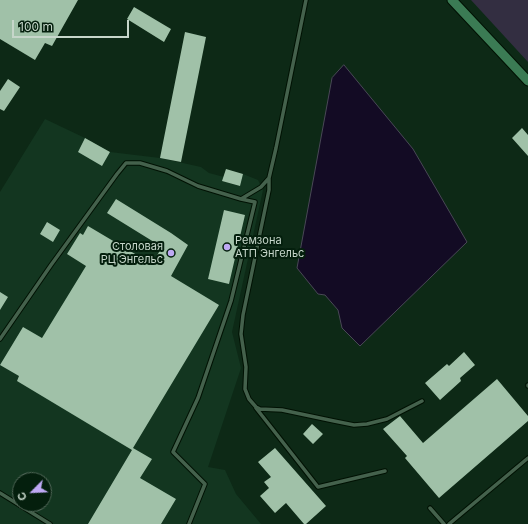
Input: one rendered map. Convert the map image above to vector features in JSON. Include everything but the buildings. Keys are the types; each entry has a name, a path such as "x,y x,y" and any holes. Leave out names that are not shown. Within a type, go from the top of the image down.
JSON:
{"street":[{"path":"453,0 528,81"}],"lane":[{"path":"306,0 269,178 270,190 243,315 241,334 246,368 245,389 249,399 318,487 385,471"},
{"path":"0,339 55,259 126,163 140,163 167,171 198,186 255,202 231,301 198,398 173,452 205,484 189,524"},
{"path":"241,199 261,186 269,178"},
{"path":"256,407 260,409 282,410 354,425 367,424 387,419 422,402"},
{"path":"449,524 528,458"},
{"path":"0,493 50,524"},
{"path":"430,508 444,524"}],"shaded area":[{"path":"471,0 528,0 528,62"},
{"path":"344,65 413,149 467,242 360,346 342,328 338,310 325,295 318,294 297,268 332,78"},
{"path":"45,119 110,152 160,158 201,167 209,173 224,177 223,181 239,186 243,174 258,180 263,190 232,332 241,368 208,467 225,470 236,494 261,524 0,524 0,192"}],"place":[{"name":"Ремзона АТП Энгельс","path":"227,247"},
{"name":"Столовая РЦ Энгельс","path":"171,253"}]}
